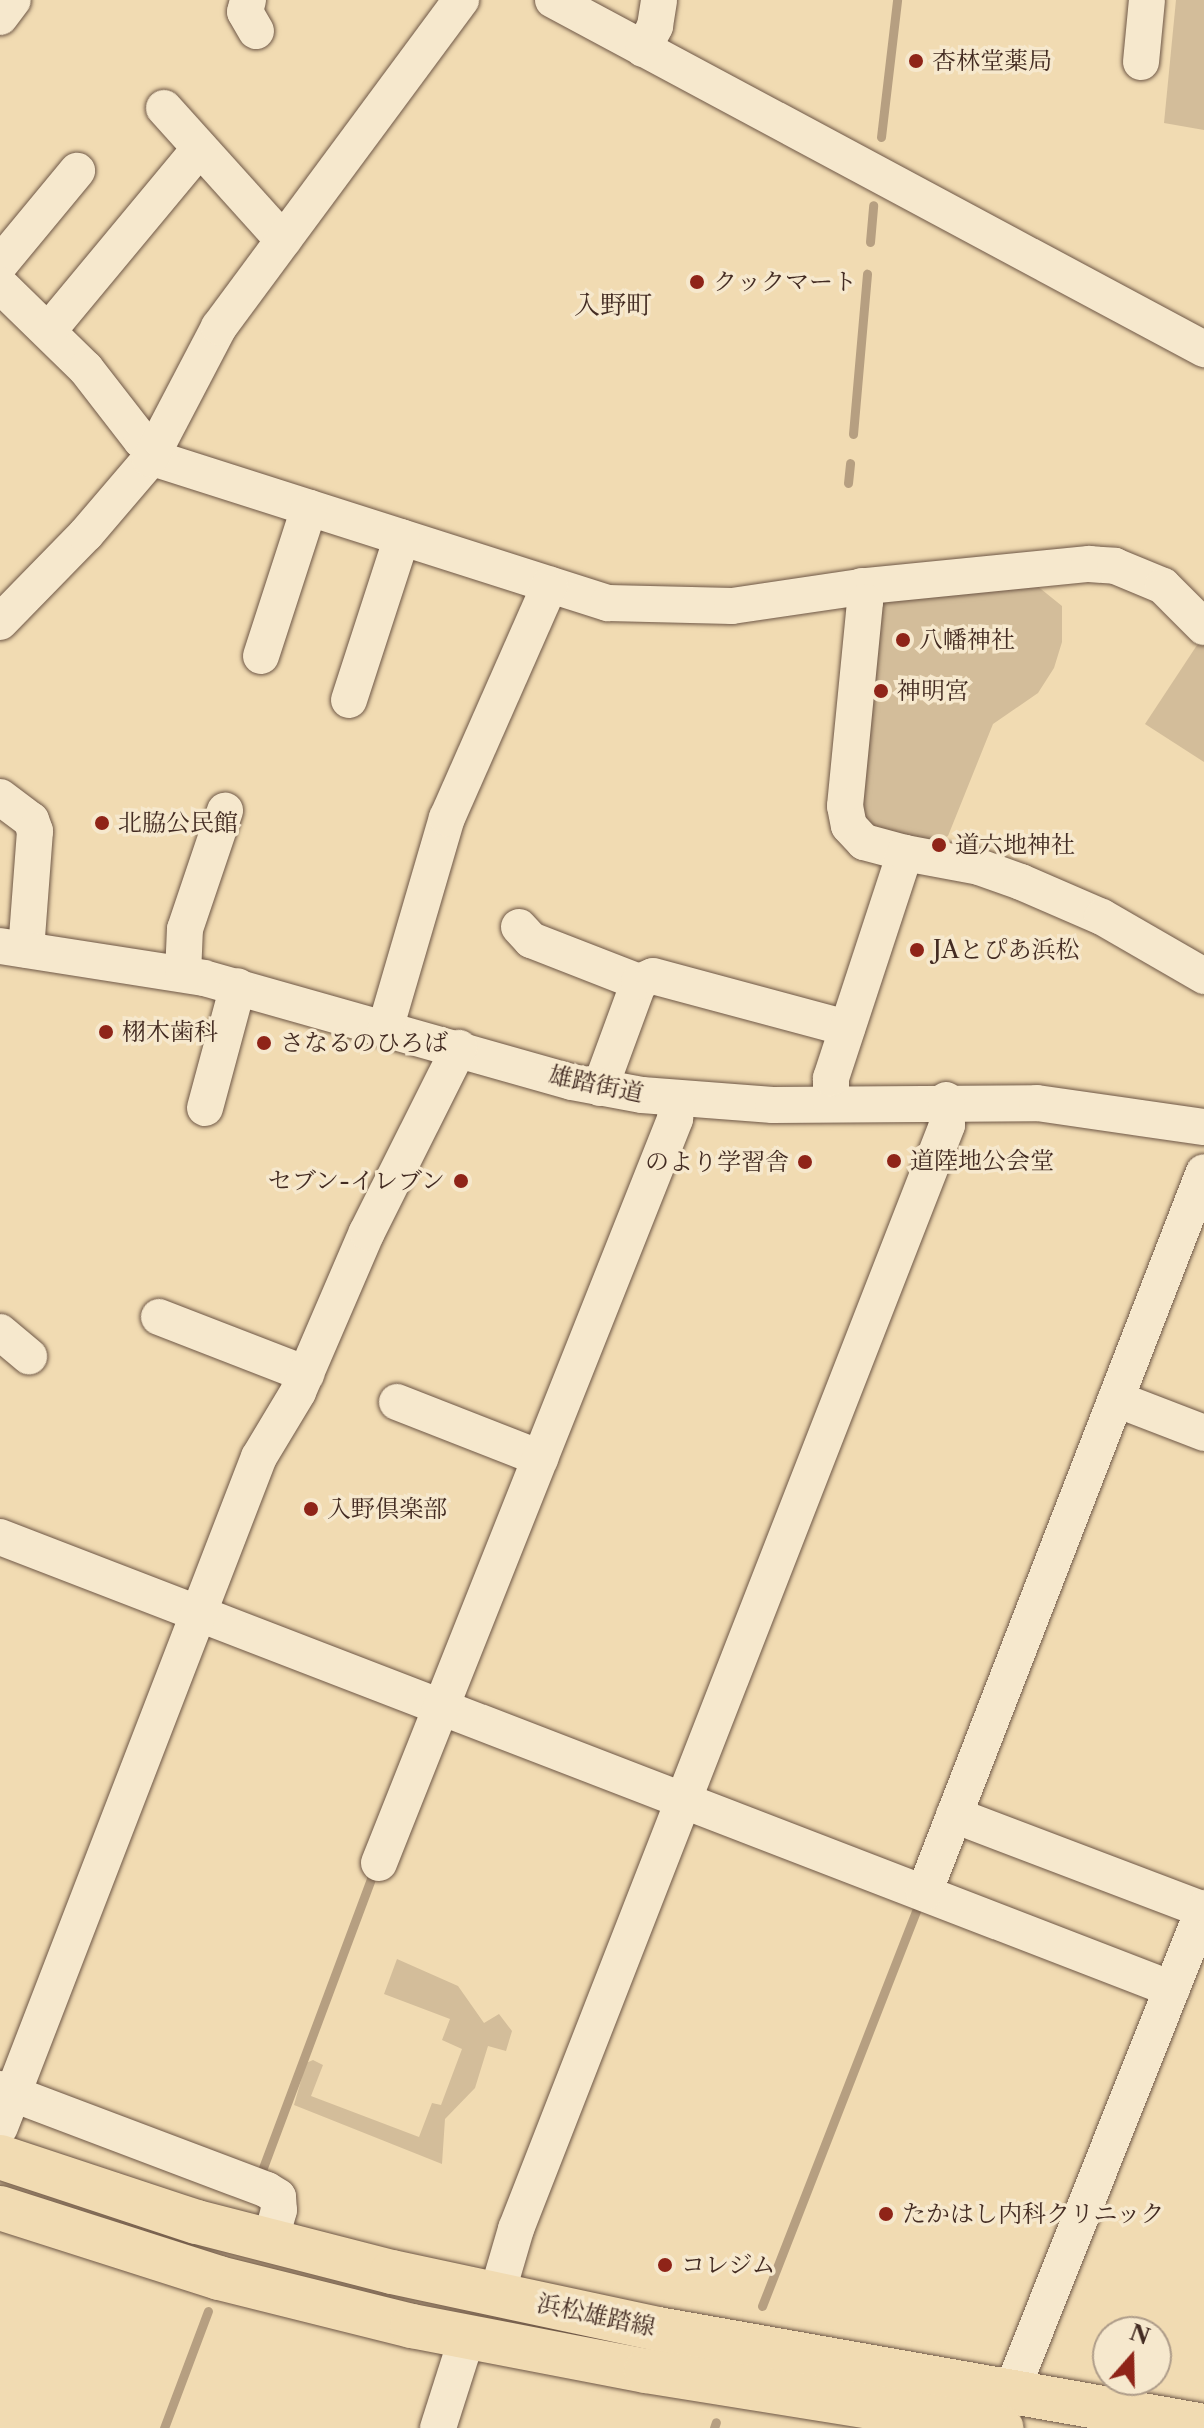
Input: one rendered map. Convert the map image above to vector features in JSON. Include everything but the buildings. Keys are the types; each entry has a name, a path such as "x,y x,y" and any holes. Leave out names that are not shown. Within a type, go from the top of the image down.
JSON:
{"main road":[{"name":"浜松雄踏線","path":"0,2157 270,2242 658,2329 1002,2419"},
{"name":"浜松雄踏線","path":"0,2208 219,2278 467,2337 1002,2419 1204,2426"}],"street":[{"path":"0,17 13,0"},
{"path":"2,614 86,534 153,452 206,347 461,0"},
{"path":"553,0 1204,349"},
{"path":"643,49 655,26 659,0"},
{"path":"1141,62 1147,0"},
{"path":"164,108 283,240"},
{"path":"49,330 200,148"},
{"path":"0,264 77,171"},
{"path":"0,285 49,330 153,452 309,508 608,603 732,606 862,586 1089,564 1115,566 1163,586 1204,627"},
{"path":"261,656 309,508"},
{"path":"349,700 402,537"},
{"path":"386,1026 447,818 550,585"},
{"path":"862,586 865,602 845,806 849,826 864,842 979,867 1021,882 1102,917 1204,976"},
{"path":"0,797 22,811 35,831 13,948"},
{"path":"183,974 185,929 225,811"},
{"path":"831,1103 831,1078 905,853"},
{"path":"519,927 531,940 639,982 653,976 706,987 847,1028"},
{"name":"雄踏街道","path":"13,948 183,974 238,986 600,1088 677,1100 831,1103 946,1100 1079,1106 1204,1127"},
{"path":"600,1088 639,982"},
{"path":"205,1108 238,986"},
{"path":"0,2127 6,2091 199,1614 259,1457 306,1374 367,1232 459,1048"},
{"path":"379,1863 669,1134 677,1100"},
{"path":"497,2294 505,2259 947,1125 946,1100"},
{"path":"924,1893 1204,1172"},
{"path":"159,1317 306,1374"},
{"path":"0,1332 29,1356"},
{"path":"1116,1399 1204,1433"},
{"path":"397,1402 540,1458"},
{"path":"0,1537 1172,1989"},
{"path":"954,1815 1204,1909 1002,2419"},
{"path":"6,2091 267,2190 278,2197 279,2210 270,2242"},
{"path":"438,2428 467,2337"}],"shaded area":[{"path":"1176,0 1204,0 1204,130 1164,123"},
{"path":"1031,581 1062,606 1062,642 1054,668 1038,693 993,724 948,836 933,843 858,822 878,602"},
{"path":"1204,637 1204,762 1145,724"},
{"path":"397,1959 458,1986 484,2023 499,2014 512,2031 506,2051 488,2046 475,2088 445,2119 442,2164 294,2105 306,2063 313,2060 323,2065 311,2096 419,2137 432,2103 441,2105 462,2049 442,2040 450,2019 384,1994"}],"waterway":[{"path":"881,137 897,0"},
{"path":"870,242 873,205"},
{"path":"853,434 867,274"},
{"path":"848,483 850,463"},
{"path":"261,2173 374,1871"},
{"path":"762,2306 918,1906"},
{"path":"164,2428 208,2311"},
{"path":"714,2428 716,2422"}],"place":[{"name":"杏林堂薬局","path":"916,61"},
{"name":"クックマート","path":"697,282"},
{"name":"八幡神社","path":"903,640"},
{"name":"神明宮","path":"881,691"},
{"name":"北脇公民館","path":"102,823"},
{"name":"道六地神社","path":"939,845"},
{"name":"JAとぴあ浜松","path":"917,950"},
{"name":"栩木歯科","path":"106,1032"},
{"name":"さなるのひろば","path":"264,1043"},
{"name":"道陸地公会堂","path":"894,1161"},
{"name":"のより学習舎","path":"805,1162"},
{"name":"セブン-イレブン","path":"461,1181"},
{"name":"入野倶楽部","path":"311,1509"},
{"name":"たかはし内科クリニック","path":"886,2214"},
{"name":"コレジム","path":"665,2265"}],"district":[{"name":"入野町","path":"613,306"}]}
